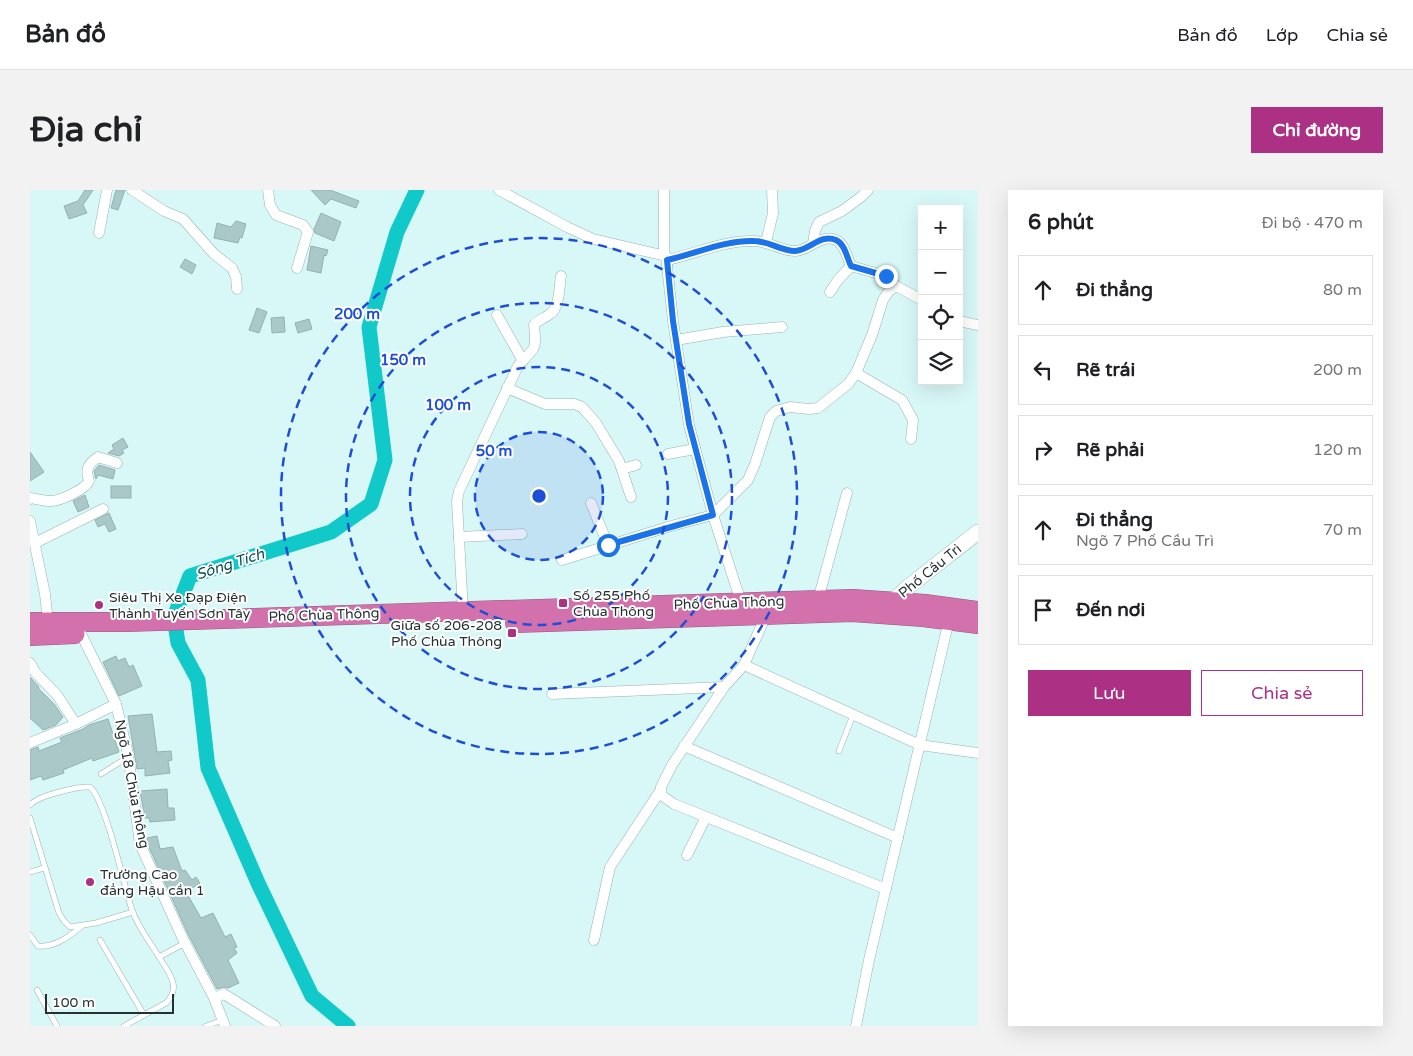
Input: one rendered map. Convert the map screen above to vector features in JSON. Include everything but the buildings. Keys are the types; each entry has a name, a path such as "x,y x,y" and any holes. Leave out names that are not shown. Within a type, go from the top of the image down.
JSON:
{"highway":[{"name":"Phố Chùa Thông","path":"275,624 463,611 853,599 949,620 978,624"},
{"name":"Phố Chùa Thông","path":"30,636 80,628 766,615 852,612 926,604 978,611"},
{"name":"Phố Chùa Thông","path":"39,622 80,628"}],"street":[{"path":"99,233 107,190"},
{"path":"132,190 164,211 182,219 214,254 232,268 238,289"},
{"path":"268,190 270,205 276,215 303,226 308,232 297,268"},
{"path":"499,190 593,239 666,258 749,241 766,242 795,251 826,239 835,240 841,244 851,266 886,276 896,286 918,298"},
{"path":"664,190 666,258 689,424 713,515 741,602"},
{"path":"766,242 772,222 772,190"},
{"path":"813,243 819,222 842,211 861,198 868,190"},
{"path":"830,292 851,266"},
{"path":"463,611 457,501 459,491 518,366 533,352 535,347 534,325 551,314 556,308 561,276"},
{"path":"562,560 713,515 748,480 770,418 776,410 790,407 818,408 848,384 856,372 872,335 882,300 888,291 896,286"},
{"path":"498,315 523,361"},
{"path":"963,322 978,325"},
{"path":"676,340 723,332 782,327"},
{"path":"856,372 902,400 914,420 911,439"},
{"path":"508,388 545,404 574,404 582,407 601,430 622,469 631,497"},
{"path":"668,454 695,449"},
{"path":"30,499 52,501 82,488 89,481 86,472 90,463 98,457 117,463"},
{"path":"622,469 636,465"},
{"path":"818,600 847,493"},
{"path":"591,503 608,545"},
{"path":"35,544 102,509"},
{"path":"30,521 45,594 39,622"},
{"name":"Phố Cầu Trì","path":"891,608 978,532"},
{"path":"459,537 522,534"},
{"path":"594,940 610,867 660,792 672,765 684,746 724,687 744,665 766,615"},
{"path":"856,1026 869,960 949,620"},
{"name":"Ngõ 18 Chùa thông","path":"80,628 116,704 128,754 140,844 185,943 214,998 224,1023"},
{"path":"30,663 56,694 76,724"},
{"path":"744,665 920,745 978,752"},
{"path":"552,694 724,687"},
{"path":"30,743 76,724 116,704"},
{"path":"684,746 898,838"},
{"path":"660,792 663,798 674,804 886,889"},
{"path":"687,855 706,817"},
{"path":"214,998 224,994 274,1026"}],"lane":[{"path":"839,751 853,714"},
{"path":"101,774 125,759 128,754"},
{"path":"30,805 37,798 80,788 90,788 95,791 102,808 133,912 171,977 174,991 172,997 166,1003 124,1026"},
{"path":"30,818 59,913 70,927 82,926 133,912"},
{"path":"30,872 44,868"},
{"path":"30,935 38,946 45,947 71,936 82,926"},
{"path":"100,940 144,1015"},
{"path":"159,957 185,943"},
{"path":"37,990 56,1026"},
{"path":"206,1026 224,1023"}],"waterway":[{"name":"Sông Tích","path":"348,1026 312,996 258,883 208,768 198,680 178,643 174,617 190,576 331,532 371,504 385,460 369,327 397,232 417,190"}],"place":[{"name":"Số 255 Phố Chùa Thông","path":"563,603"},
{"name":"Siêu Thị Xe Đạp Điện Thành Tuyến Sơn Tây","path":"99,605"},
{"name":"Giữa số 206-208 Phố Chùa Thông","path":"512,633"},
{"name":"Trường Cao đẳng Hậu cần 1","path":"90,882"}],"route":[{"path":"608,545 713,515 689,424 673,321 667,260 718,246 749,241 766,242 795,251 826,239 835,240 841,244 851,266 886,276"}]}
